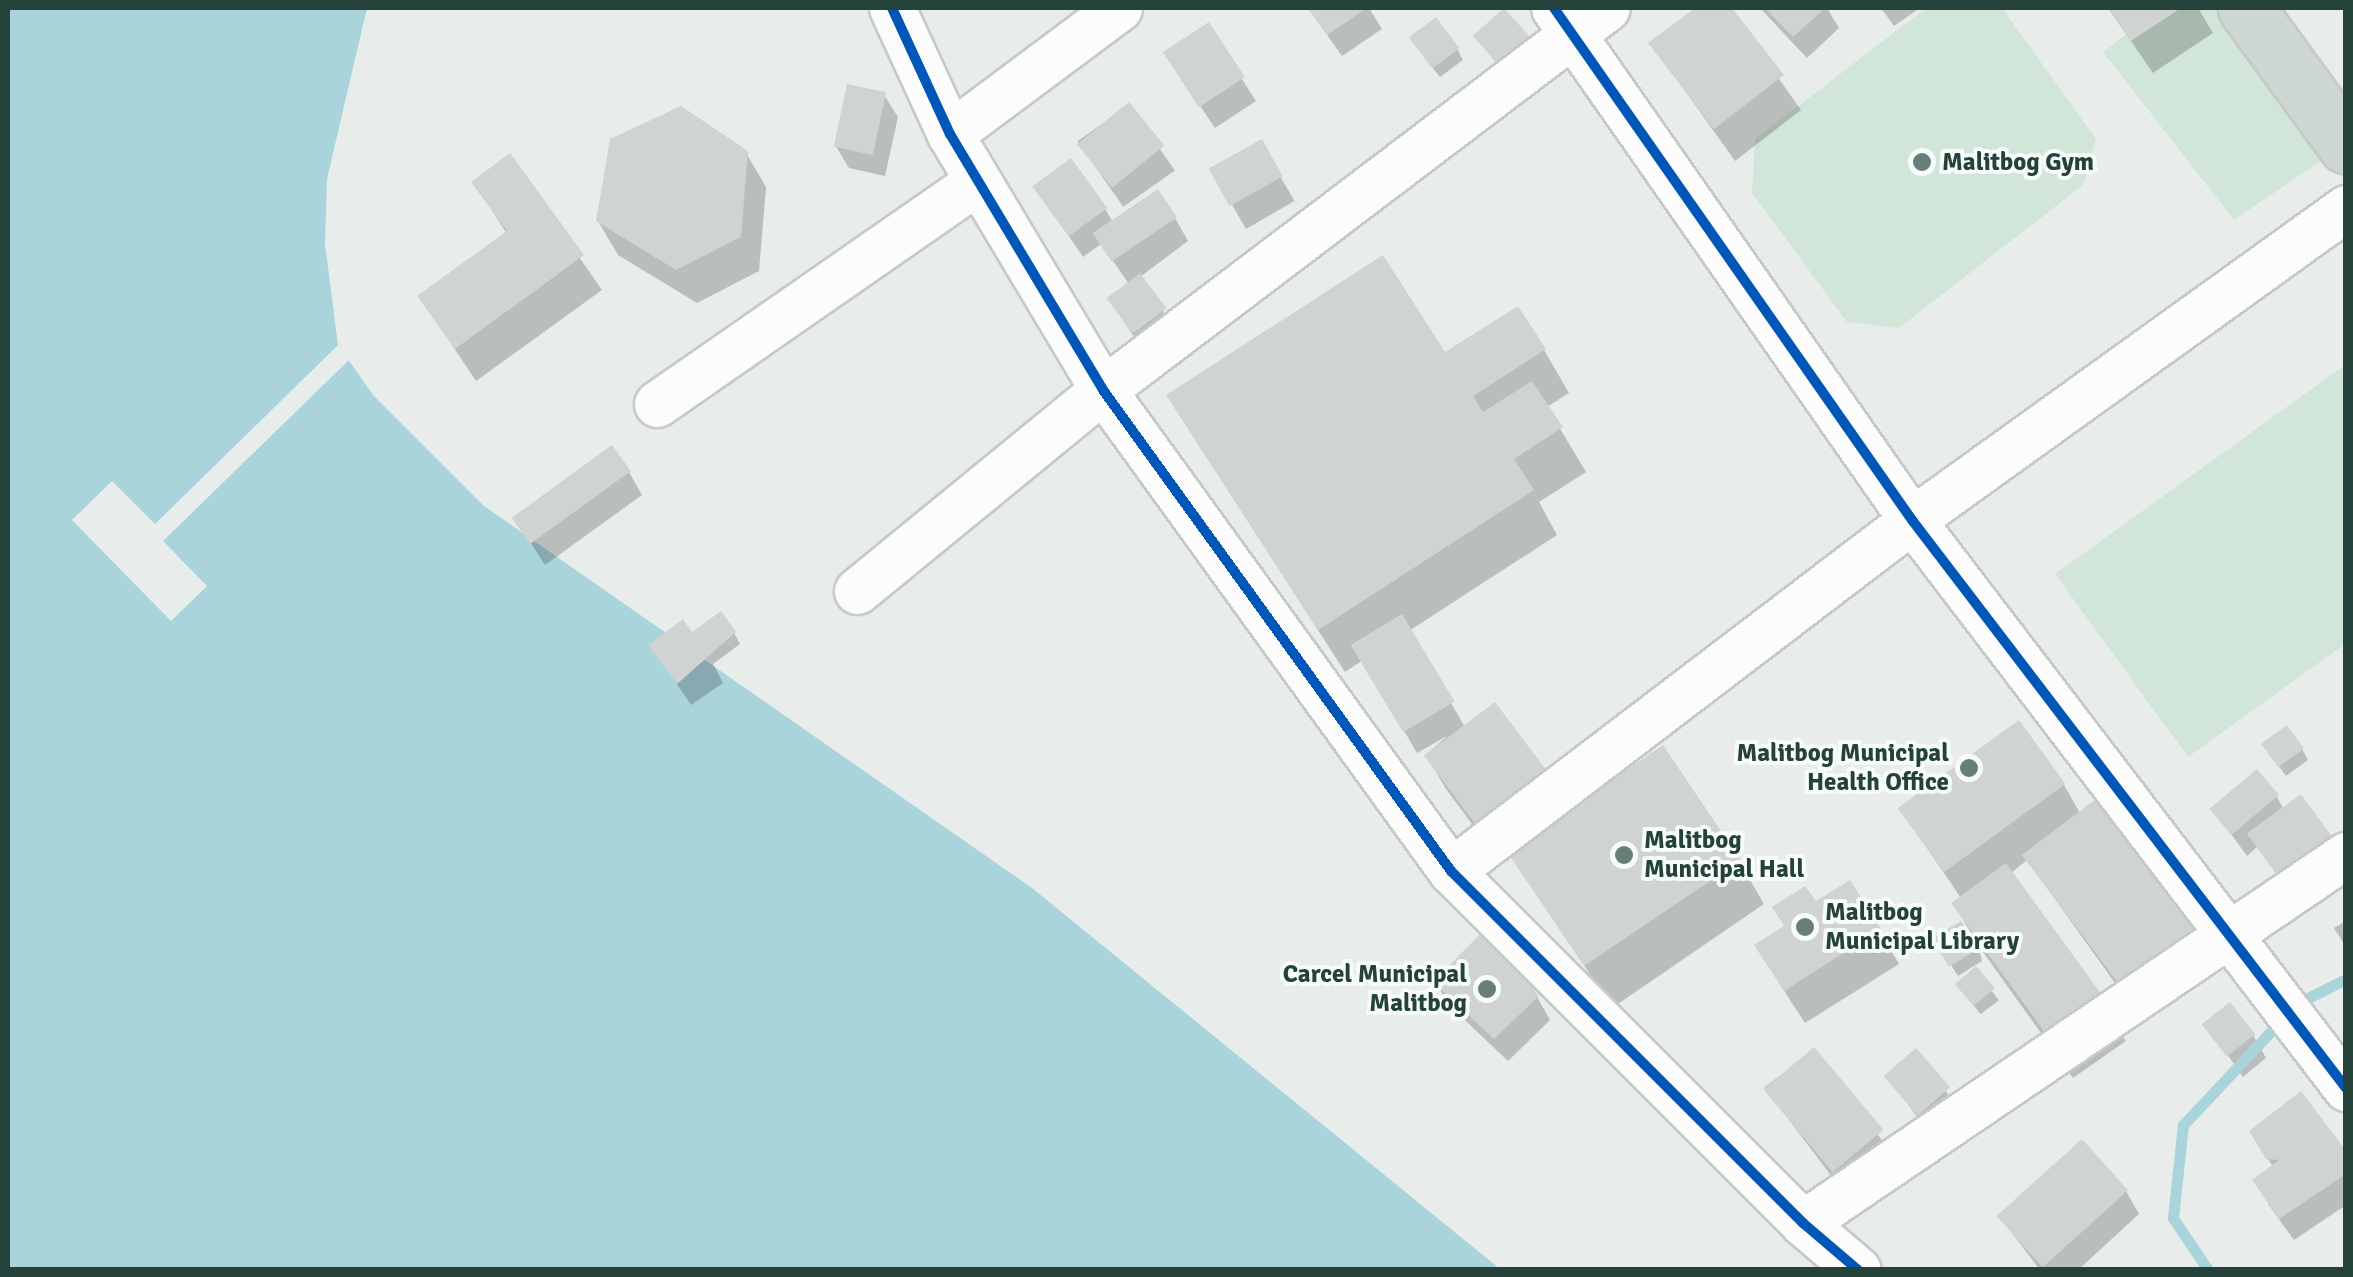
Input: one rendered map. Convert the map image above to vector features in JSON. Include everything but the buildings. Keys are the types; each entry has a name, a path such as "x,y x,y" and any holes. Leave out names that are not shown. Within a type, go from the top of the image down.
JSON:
{"main road":[{"path":"2246,8 2346,146"}],"street":[{"path":"892,8 976,182 1103,390 1451,871 1803,1223 1858,1270"},
{"path":"950,134 1119,8"},
{"path":"856,591 1103,390 1579,16 1912,520 2228,939 2346,1088"},
{"path":"657,404 976,182"},
{"path":"1451,871 1912,520 2346,208"},
{"path":"1803,1223 2346,856"}],"green space":[{"name":"Malitbog Gym","path":"1926,8 2002,8 2096,139 2083,185 1899,328 1847,322 1752,193 1755,139"},
{"path":"2161,8 2216,8 2331,154 2234,220 2103,52"},
{"path":"2345,365 2345,644 2188,757 2055,574"}],"water":[{"path":"8,8 367,8 327,179 325,244 338,345 373,395 484,506 1032,888 1500,1269 8,1269"}],"pier":[{"path":"338,345 350,359 163,541 207,586 171,621 72,520 112,481 155,524"}],"waterway":[{"path":"2300,1002 2346,979"},
{"path":"2208,1270 2173,1218 2183,1125 2275,1027"}],"cycle path":[{"path":"892,8 950,134 1103,390 1451,871 1803,1223 1858,1270"},
{"path":"1554,8 1912,520 2346,1088"}],"place":[{"name":"Malitbog Gym","path":"1922,162"},
{"name":"Malitbog Municipal Health Office","path":"1969,768"},
{"name":"Malitbog Municipal Hall","path":"1624,855"},
{"name":"Malitbog Municipal Library","path":"1805,927"},
{"name":"Carcel Municipal Malitbog","path":"1487,989"}]}
